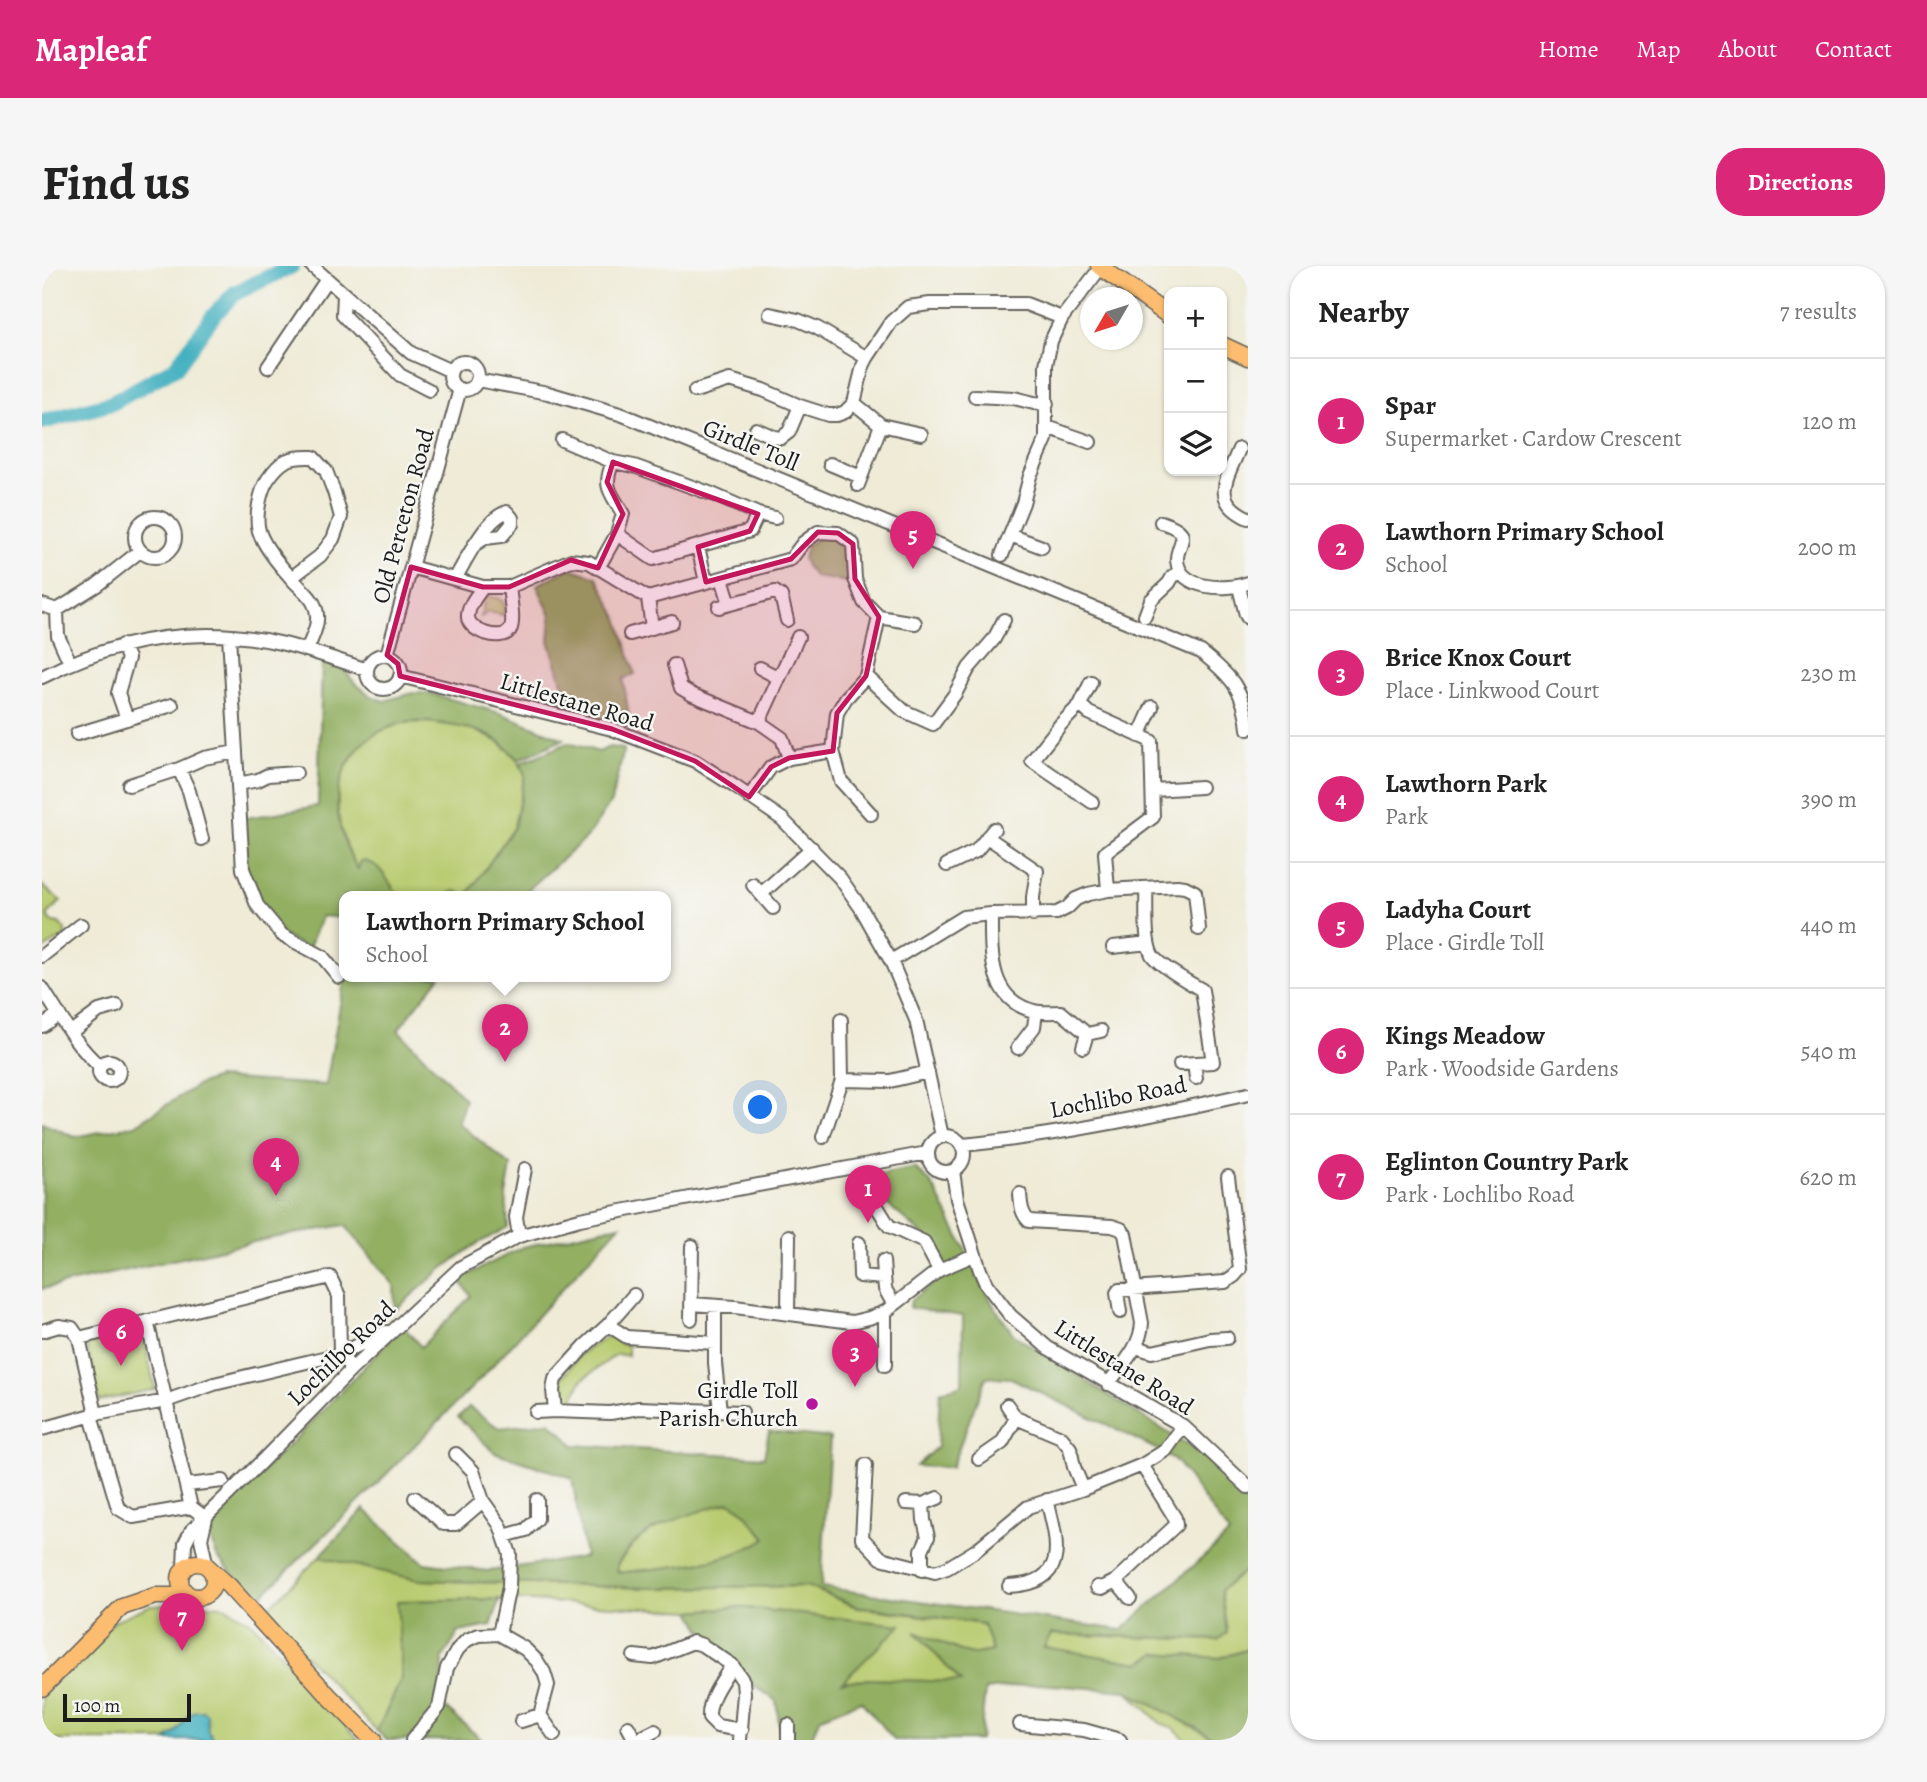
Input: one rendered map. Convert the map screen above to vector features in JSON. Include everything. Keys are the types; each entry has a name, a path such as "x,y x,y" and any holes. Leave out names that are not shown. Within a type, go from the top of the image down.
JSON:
{"main road":[{"path":"1100,267 1164,312"},
{"path":"1227,347 1248,357"},
{"path":"155,1596 182,1570 194,1563 208,1567 373,1740"},
{"path":"182,1570 180,1584 186,1593 197,1596 207,1593 213,1584 214,1578 208,1567"},
{"path":"42,1688 122,1607 155,1596 197,1596 228,1599 249,1610"}],"street":[{"path":"313,267 411,354 451,371"},
{"path":"1003,555 1023,503 1030,476 1046,439 1047,354 1051,341 1062,318 1100,267"},
{"path":"268,367 327,279"},
{"path":"344,295 343,315 400,375 429,390"},
{"path":"695,391 730,380 763,390 800,406 828,415 838,415 854,403 867,358 891,322 908,307 1026,304 1062,318"},
{"path":"771,314 798,320 817,328 867,358"},
{"path":"382,355 396,340"},
{"path":"460,362 470,363 477,370 477,380 472,387 460,389 453,384 451,371 460,362"},
{"name":"Girdle Toll","path":"477,380 548,393 622,415 1201,652 1223,669 1233,681 1247,712 1248,729"},
{"name":"Old Perceton Road","path":"387,655 460,389"},
{"path":"975,396 1047,404"},
{"path":"854,403 881,425 921,434"},
{"path":"756,429 781,438 789,432 800,406"},
{"path":"830,464 860,481 881,425"},
{"path":"1047,427 1090,442"},
{"path":"562,440 614,462 775,518"},
{"path":"1239,449 1225,483 1224,495 1228,505 1248,518"},
{"path":"291,578 320,556 333,539 341,517 326,471 313,457 295,456 278,465 263,486 259,508 259,531 277,562 291,578 314,604 318,621 307,650"},
{"path":"598,568 617,534 623,514 607,482 614,462"},
{"path":"617,534 653,559 750,531 758,514"},
{"path":"1161,522 1178,529 1181,534 1177,556 1181,573 1199,584 1224,588 1243,585 1248,618"},
{"path":"411,567 483,587 509,587 571,560 589,562 648,598 791,559 803,542 817,532 838,533 853,544 855,579 864,602 879,617 915,623"},
{"path":"1010,535 1042,548"},
{"path":"455,579 474,545"},
{"path":"698,547 706,582"},
{"path":"57,610 97,585 140,551"},
{"path":"1144,616 1151,600 1173,576 1181,573"},
{"path":"722,578 724,606 775,592 781,596 787,620"},
{"path":"483,587 472,603 468,619 470,625 475,629 505,636 512,626 509,587"},
{"path":"648,598 652,628"},
{"path":"42,605 57,610"},
{"path":"57,610 58,636 70,663"},
{"path":"870,814 841,781 833,751 837,713 846,698 866,676 879,617"},
{"path":"866,676 904,711 933,724 955,694 969,668 994,639 1004,620"},
{"path":"630,634 672,622"},
{"path":"42,677 70,663 122,645 198,634 278,643 367,670"},
{"path":"229,636 243,869 257,905 282,935 322,957 339,977"},
{"path":"759,722 798,637"},
{"path":"122,645 128,658 118,693 127,719"},
{"path":"387,655 395,659 400,676 393,686 379,687 370,681 367,670 372,659 387,655"},
{"path":"674,665 681,688 759,722 782,738 789,758"},
{"path":"760,668 779,678"},
{"name":"Littlestane Road","path":"400,676 612,729 695,761 782,819 840,878 861,908 891,961 916,1020 942,1136"},
{"path":"1091,682 1080,705 1032,761 1091,802"},
{"path":"77,734 173,705"},
{"path":"1080,705 1089,713 1151,741 1153,817 1105,853 1108,890"},
{"path":"1139,736 1152,707"},
{"path":"749,797 771,767 789,758 833,751"},
{"path":"129,785 204,758 236,752"},
{"path":"179,769 189,791 202,839"},
{"path":"238,784 268,775 296,773"},
{"path":"1153,790 1201,787"},
{"path":"947,865 976,851 991,833 1037,871 1033,915"},
{"path":"773,908 757,890 812,848"},
{"path":"891,961 963,917 1057,913 1076,899 1108,890 1177,886 1190,889 1195,892 1199,929"},
{"path":"1146,889 1148,943 1153,955 1202,990 1219,1061 1180,1064"},
{"path":"991,914 991,958 1004,992 1014,1002 1036,1012 1061,1012 1085,1041 1101,1031"},
{"path":"42,956 81,925"},
{"path":"1113,947 1148,943"},
{"path":"42,988 94,1062 100,1066"},
{"path":"72,1032 99,1012 117,1006"},
{"path":"1018,1048 1034,1027 1036,1012"},
{"path":"42,1027 59,1014"},
{"path":"823,1138 842,1080 841,1020"},
{"path":"1194,1063 1196,1078"},
{"path":"842,1080 890,1081 928,1072"},
{"name":"Lochlibo Road","path":"963,1151 996,1142 1142,1118 1248,1094"},
{"path":"942,1136 957,1139 963,1151 962,1162 948,1171 937,1170 930,1163 927,1153 932,1142 942,1136"},
{"name":"Lochilbo Road","path":"182,1570 185,1543 191,1531 352,1370 461,1267 519,1236 580,1219 927,1153"},
{"path":"519,1236 516,1217 525,1168"},
{"name":"Littlestane Road","path":"948,1171 974,1255 986,1284 1010,1315 1048,1349 1183,1426 1248,1487"},
{"path":"1120,1312 1117,1293 1119,1290 1225,1282 1240,1269 1228,1177"},
{"path":"869,1182 876,1205 889,1226 924,1242 939,1270"},
{"path":"1020,1194 1021,1211 1029,1221 1112,1226 1121,1229 1125,1234 1142,1323 1141,1334 1136,1347 1108,1384"},
{"path":"788,1313 789,1236"},
{"path":"859,1243 860,1276 883,1278"},
{"path":"691,1319 692,1246"},
{"path":"691,1304 852,1322 890,1309 939,1270 974,1255"},
{"path":"883,1261 883,1278 890,1309 886,1365"},
{"path":"79,1338 330,1278 340,1296 340,1354 352,1370"},
{"path":"555,1410 555,1379 634,1295"},
{"path":"715,1306 715,1363 720,1411"},
{"path":"147,1321 191,1507 206,1518 201,1539 208,1567"},
{"path":"608,1325 627,1338 715,1343"},
{"path":"42,1331 59,1326 72,1328 79,1338 93,1415 118,1508 133,1517 191,1507"},
{"path":"42,1429 93,1415 166,1401 214,1384 340,1354 396,1328"},
{"path":"1136,1347 1152,1352 1210,1339 1227,1338"},
{"path":"1007,1405 1016,1418 1060,1437 1070,1448 1083,1489"},
{"path":"536,1412 555,1410 610,1413 639,1408 742,1412"},
{"path":"979,1459 1002,1443 1016,1418"},
{"path":"866,1465 862,1538 881,1558 935,1572 975,1551 1028,1507 1083,1489 1142,1465 1166,1450 1183,1426"},
{"path":"456,1454 473,1471 483,1501 500,1525 510,1554 509,1587 499,1634"},
{"path":"1097,1587 1102,1588 1116,1581 1176,1525 1175,1518 1142,1465"},
{"path":"187,1485 223,1480"},
{"path":"906,1503 923,1504 938,1497"},
{"path":"415,1498 444,1524 456,1524 483,1501"},
{"path":"504,1536 526,1530 537,1519 537,1500"},
{"path":"1009,1586 1025,1585 1043,1579 1054,1564 1056,1550 1053,1522 1047,1500"},
{"path":"922,1570 922,1550 928,1537 923,1504"},
{"path":"1043,1579 1051,1590"},
{"path":"1116,1581 1130,1598"},
{"path":"412,1740 439,1707 447,1668 458,1648 479,1635 499,1634 525,1649 541,1666 548,1685 540,1715 554,1735"},
{"path":"634,1656 653,1658 693,1642 702,1644 732,1665 743,1681 741,1735 717,1726 709,1718 708,1707 711,1699 732,1665"},
{"path":"522,1721 540,1715"},
{"path":"1020,1724 1084,1730 1120,1740"},
{"path":"788,1725 788,1740"},
{"path":"628,1727 636,1740 655,1731"}],"highlighted area":[{"path":"613,462 758,514 750,531 698,547 706,582 791,559 818,532 838,533 853,544 855,579 879,617 866,676 837,713 833,751 789,758 771,767 749,797 695,761 612,729 400,676 398,664 387,655 411,567 483,587 509,587 571,560 598,568 623,514 607,482"}],"green space":[{"path":"822,536 838,541 842,546 847,558 848,582 815,577 806,566 803,558 808,545"},
{"path":"570,568 597,577 618,618 635,674 623,679 631,728 536,702 564,688 549,641 551,616 537,585"},
{"path":"488,596 504,603 503,615 488,612 481,617 483,599"},
{"path":"322,662 344,670 371,696 384,701 413,693 428,693 500,713 564,739 518,760 504,745 486,734 449,725 420,722 404,723 385,729 361,746 352,757 340,783 339,821 345,843 358,869 361,861 373,864 396,891 339,891 339,918 322,916 308,949 282,935 257,905 243,869 240,819 318,806"},
{"path":"430,722 470,728 499,742 518,760 525,774 514,827 470,891 391,891 358,870 350,855 338,813 338,790 345,769 360,746 374,734 401,723"},
{"path":"568,743 599,752 609,747 624,749 611,802 588,836 527,891 470,891 514,827 525,775 520,763"},
{"path":"42,885 61,901 48,917 52,922 59,923 65,930 65,936 42,950"},
{"path":"344,982 435,982 398,1030 465,1099 458,1123 511,1166 506,1196 508,1227 472,1247 442,1269 395,1310 394,1285 345,1225 281,1236 42,1289 42,1123 75,1137 135,1125 198,1085 217,1078 326,1085"},
{"path":"915,1168 929,1181 993,1305 1014,1335 1203,1455 1248,1504 1248,1568 1221,1590 1227,1632 1218,1640 1051,1634 1044,1647 1139,1663 1157,1653 1220,1658 1248,1649 1248,1740 1218,1740 1127,1691 1039,1684 985,1690 980,1740 894,1740 861,1701 821,1717 810,1740 781,1740 776,1701 719,1660 691,1611 737,1607 901,1625 842,1682 865,1679 961,1682 915,1632 970,1655 992,1651 983,1624 856,1606 807,1586 648,1588 419,1580 319,1557 364,1509 424,1563 489,1571 585,1557 572,1478 494,1452 458,1417 469,1407 499,1428 550,1422 574,1445 764,1457 769,1431 830,1438 821,1587 1122,1630 1229,1534 1177,1462 1156,1449 1011,1378 986,1377 951,1468 916,1466 937,1447 940,1392 962,1385 963,1316 910,1308 911,1300 948,1272 930,1241 887,1204 880,1175","holes":["729,1502 741,1509 766,1538 751,1547 715,1559 618,1573 617,1565 624,1555 652,1530"]},
{"path":"620,1225 485,1374 361,1500 257,1600 217,1556 209,1535 214,1520 403,1326 421,1347 471,1296 459,1279 523,1247"},
{"path":"142,1330 155,1389 99,1401 86,1343"},
{"path":"611,1334 620,1344 628,1345 628,1356 617,1354 582,1380 569,1407 561,1406 557,1402 556,1386 581,1354"},
{"path":"729,1502 741,1509 766,1538 751,1547 715,1559 619,1573 617,1565 646,1533 660,1525"},
{"path":"319,1557 419,1580 648,1588 807,1586 856,1607 983,1624 992,1651 970,1655 917,1633 962,1682 865,1679 840,1682 900,1625 737,1607 691,1611 500,1599 398,1601 402,1678 377,1731 264,1612"},
{"path":"1248,1568 1248,1649 1220,1658 1157,1653 1139,1663 1043,1647 1051,1634 1218,1640 1226,1632 1221,1590"},
{"path":"500,1599 491,1626 459,1632 443,1658 442,1705 482,1740 387,1740 377,1731 402,1678 397,1601"},
{"path":"151,1605 224,1606 253,1623 359,1740 42,1740 42,1694 114,1621"},
{"path":"1127,1691 1218,1740 1186,1740 1174,1728 1160,1723"}],"water":[{"path":"196,1711 207,1714 208,1731 213,1737 212,1740 166,1740 189,1715"}],"waterway":[{"path":"42,422 112,403 176,367 213,316 235,293 292,266"}],"place":[{"name":"Ladyha Court","path":"913,569"},
{"name":"Lawthorn Primary School","path":"505,1062"},
{"name":"Lawthorn Park","path":"276,1196"},
{"name":"Spar","path":"868,1223"},
{"name":"Kings Meadow","path":"121,1366"},
{"name":"Brice Knox Court","path":"855,1387"},
{"name":"Girdle Toll Parish Church","path":"812,1404"},
{"name":"Eglinton Country Park","path":"182,1651"}]}
